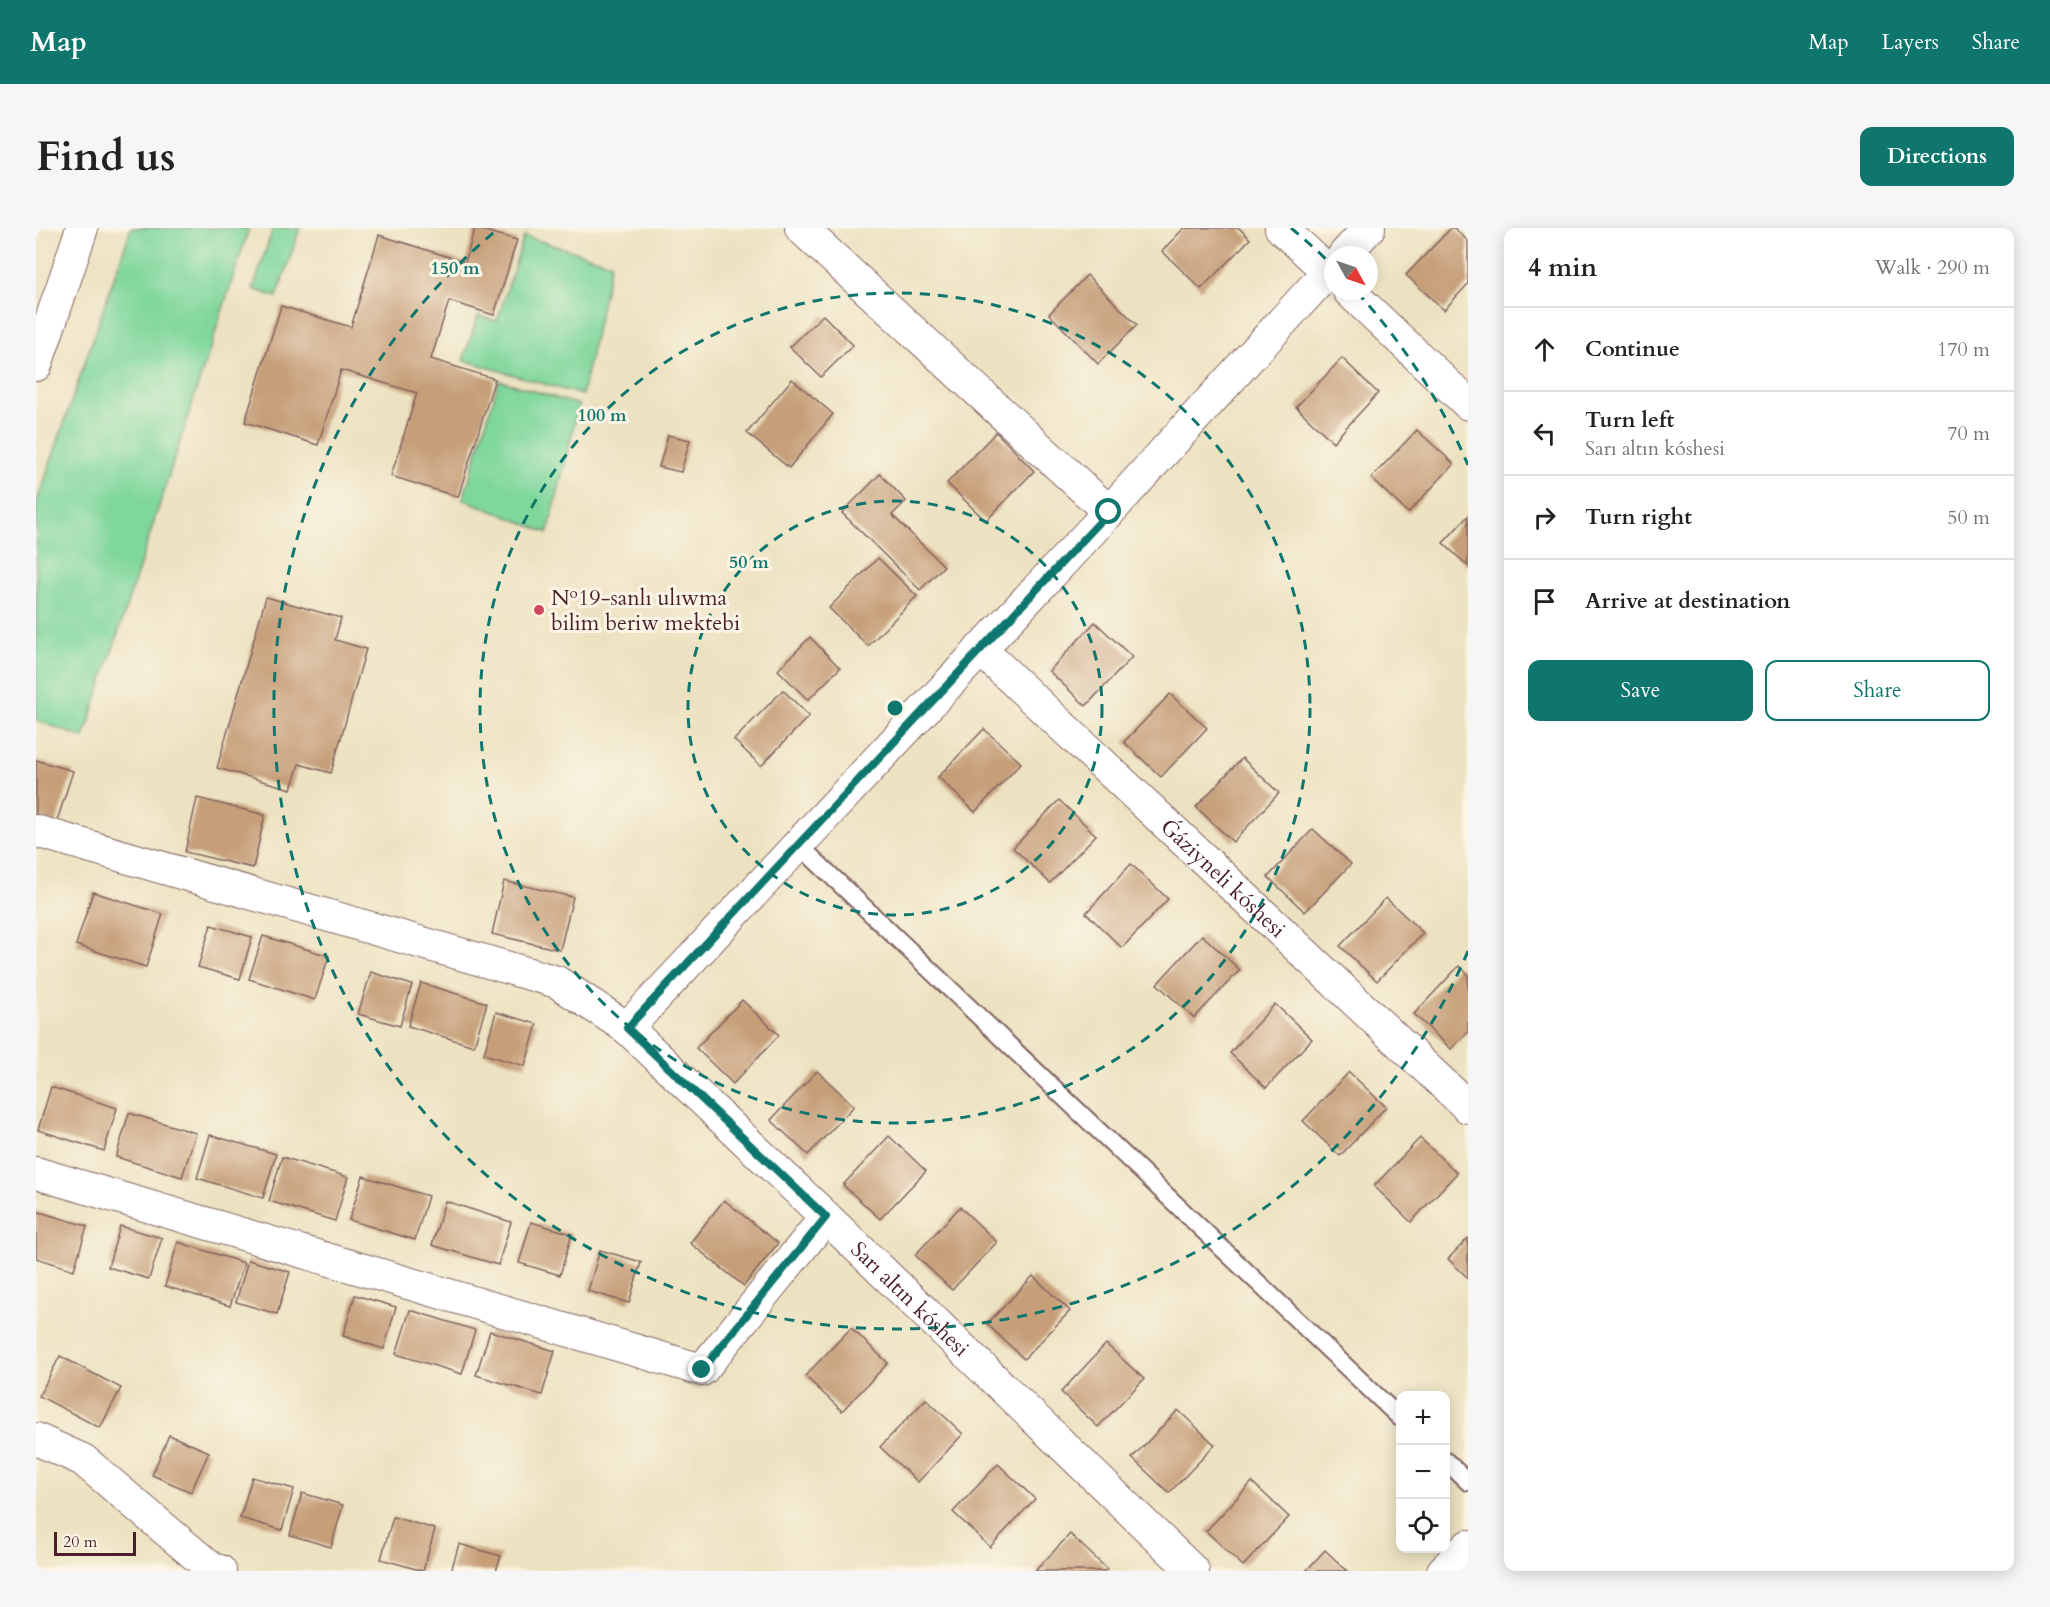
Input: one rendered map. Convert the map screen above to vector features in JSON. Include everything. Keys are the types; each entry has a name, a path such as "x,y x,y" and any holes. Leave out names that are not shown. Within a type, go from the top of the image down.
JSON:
{"street":[{"path":"36,364 82,228"},
{"path":"801,228 1109,512"},
{"path":"1281,228 1324,262"},
{"path":"1356,246 1370,228"},
{"path":"627,1028 980,649 1324,286"},
{"path":"1365,300 1468,404"},
{"name":"Ǵáziyneli kóshesi","path":"980,649 1468,1107"},
{"name":"Sarı altın kóshesi","path":"36,831 557,982 627,1028 1193,1571"},
{"path":"36,1173 702,1370 826,1217"},
{"path":"36,1439 83,1460 215,1570"},
{"path":"1443,1571 1468,1546"}],"lane":[{"path":"798,844 1396,1413"},
{"path":"1450,1465 1468,1482"}],"green space":[{"path":"131,228 249,228 84,738 36,720 36,505"},
{"path":"273,228 300,228 277,297 253,289"},
{"path":"524,236 611,263 582,395 463,360 478,316 497,321"},
{"path":"499,380 579,405 548,533 463,499"}],"building":[{"path":"475,228 517,240 494,315 449,301 431,359 495,379 458,497 391,476 417,393 341,370 318,445 245,422 281,306 351,327 379,235 465,262"},
{"path":"1184,228 1239,228 1250,239 1201,289 1162,251"},
{"path":"1451,228 1454,228 1468,241 1468,284 1444,310 1406,275"},
{"path":"1087,275 1137,325 1098,364 1049,314"},
{"path":"823,315 853,345 821,377 790,347"},
{"path":"1342,358 1378,393 1333,442 1296,407"},
{"path":"792,379 833,414 789,468 747,433"},
{"path":"1417,430 1454,464 1408,513 1371,478"},
{"path":"996,432 1034,471 986,521 947,483"},
{"path":"668,435 690,440 681,472 659,467"},
{"path":"880,474 906,501 892,515 944,566 920,590 842,513"},
{"path":"1468,516 1468,566 1443,543"},
{"path":"878,558 917,596 868,646 829,608"},
{"path":"266,597 341,618 335,640 366,649 331,773 299,764 291,789 217,768"},
{"path":"1095,622 1132,657 1086,706 1049,671"},
{"path":"810,637 840,668 808,700 778,670"},
{"path":"783,690 809,716 761,766 734,740"},
{"path":"1170,694 1207,728 1161,777 1124,742"},
{"path":"984,729 1021,763 975,812 938,777"},
{"path":"1242,758 1279,793 1233,842 1196,807"},
{"path":"36,760 73,771 56,824 36,817"},
{"path":"197,798 265,815 253,868 185,852"},
{"path":"1059,800 1096,835 1050,883 1013,848"},
{"path":"1313,829 1351,864 1305,912 1268,877"},
{"path":"1131,864 1168,899 1122,948 1086,913"},
{"path":"504,881 573,897 560,950 492,934"},
{"path":"93,892 163,914 146,967 76,945"},
{"path":"1386,898 1423,933 1377,981 1340,946"},
{"path":"211,925 252,937 240,979 198,967"},
{"path":"1202,935 1240,970 1194,1018 1157,984"},
{"path":"263,936 329,956 315,1000 249,979"},
{"path":"1459,966 1468,974 1468,1032 1451,1049 1414,1014"},
{"path":"371,972 412,985 400,1026 358,1014"},
{"path":"421,983 487,1003 474,1046 408,1026"},
{"path":"742,1000 779,1035 733,1084 696,1048"},
{"path":"1275,1004 1312,1039 1266,1088 1230,1053"},
{"path":"496,1012 537,1024 525,1066 484,1054"},
{"path":"817,1071 854,1106 808,1155 771,1120"},
{"path":"1349,1072 1386,1107 1340,1156 1303,1121"},
{"path":"51,1087 117,1108 104,1151 38,1130"},
{"path":"129,1113 196,1133 182,1177 116,1157"},
{"path":"210,1135 276,1154 263,1198 197,1178"},
{"path":"889,1136 926,1171 880,1219 843,1185"},
{"path":"1420,1138 1457,1173 1411,1222 1374,1186"},
{"path":"282,1157 348,1177 335,1221 269,1201"},
{"path":"363,1176 428,1196 415,1240 349,1220"},
{"path":"724,1200 778,1243 744,1286 690,1243"},
{"path":"445,1201 511,1222 498,1265 432,1245"},
{"path":"960,1207 997,1242 952,1290 915,1255"},
{"path":"36,1211 87,1226 74,1270 36,1258"},
{"path":"531,1222 572,1234 560,1275 519,1263"},
{"path":"120,1226 162,1238 149,1279 108,1267"},
{"path":"1468,1238 1468,1278 1448,1259"},
{"path":"178,1242 244,1263 230,1306 165,1286"},
{"path":"600,1250 641,1262 629,1303 588,1291"},
{"path":"248,1260 290,1272 277,1314 236,1302"},
{"path":"1033,1276 1070,1311 1024,1359 987,1324"},
{"path":"355,1295 396,1307 384,1349 343,1336"},
{"path":"410,1310 475,1330 462,1374 396,1354"},
{"path":"851,1328 888,1363 842,1411 805,1376"},
{"path":"490,1331 555,1351 542,1395 476,1375"},
{"path":"1106,1344 1144,1379 1098,1427 1061,1392"},
{"path":"60,1356 121,1388 100,1428 39,1396"},
{"path":"926,1399 963,1434 918,1482 880,1447"},
{"path":"1178,1410 1215,1445 1169,1493 1132,1458"},
{"path":"169,1435 209,1452 191,1492 152,1475"},
{"path":"998,1464 1035,1499 990,1547 953,1512"},
{"path":"252,1477 294,1489 282,1530 240,1518"},
{"path":"1252,1482 1289,1517 1243,1566 1206,1531"},
{"path":"302,1493 343,1505 331,1547 290,1535"},
{"path":"393,1517 435,1529 423,1571 381,1559"},
{"path":"1070,1534 1107,1569 1105,1571 1035,1571"},
{"path":"459,1544 501,1556 496,1571 451,1571"},
{"path":"1325,1550 1347,1571 1306,1571"}],"place":[{"name":"№19-sanlı ulıwma bilim beriw mektebi","path":"539,610"}],"route":[{"path":"702,1370 826,1217 627,1028 1109,512"}]}
